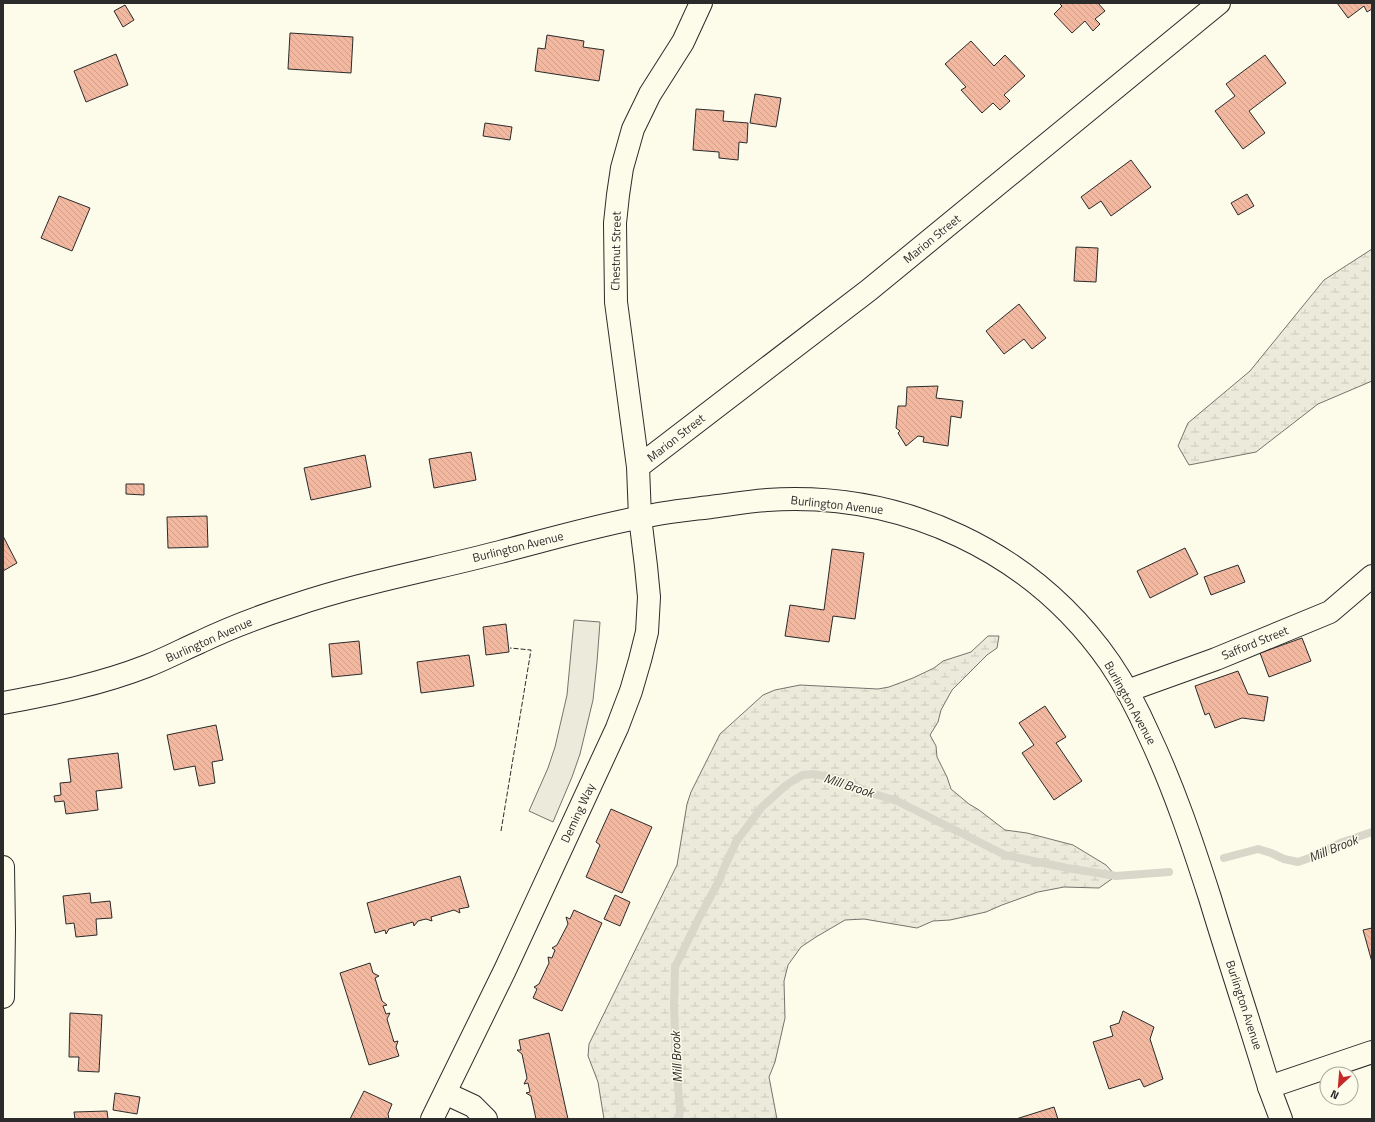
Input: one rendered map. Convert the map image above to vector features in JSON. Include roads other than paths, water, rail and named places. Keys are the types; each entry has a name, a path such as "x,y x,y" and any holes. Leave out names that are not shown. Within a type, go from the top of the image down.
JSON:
{"street":[{"name":"Chestnut Street","path":"640,517 638,467 616,302 615,223 618,195 622,168 633,129 650,94 683,42 701,3"},
{"name":"Marion Street","path":"638,467 869,290 1219,3"},
{"name":"Burlington Avenue","path":"3,703 75,689 126,674 164,659 199,642 292,605 344,590 640,517 765,500 808,499 870,506 926,520 959,534 989,550 1043,588 1068,610 1091,638 1111,665 1127,691 1142,719 1167,773 1188,829 1269,1087 1281,1119"},
{"name":"Deming Way","path":"432,1119 505,970 617,728 631,691 647,632 649,597 640,517"},
{"name":"Safford Street","path":"1127,691 1216,658 1330,612 1372,576"},
{"path":"3,867 3,998"},
{"path":"1269,1087 1372,1052"},
{"path":"446,1093 473,1106 486,1119"}],"waterway":[{"name":"Mill Brook","path":"679,1119 680,1110 676,1064 674,1005 675,967 720,879 736,842 761,808 785,786 803,775 813,774 836,778 868,792 897,801 1005,855 1067,868 1116,876 1169,872"},
{"name":"Mill Brook","path":"1224,858 1258,849 1284,859 1298,862 1312,857 1340,843 1372,832"}]}
